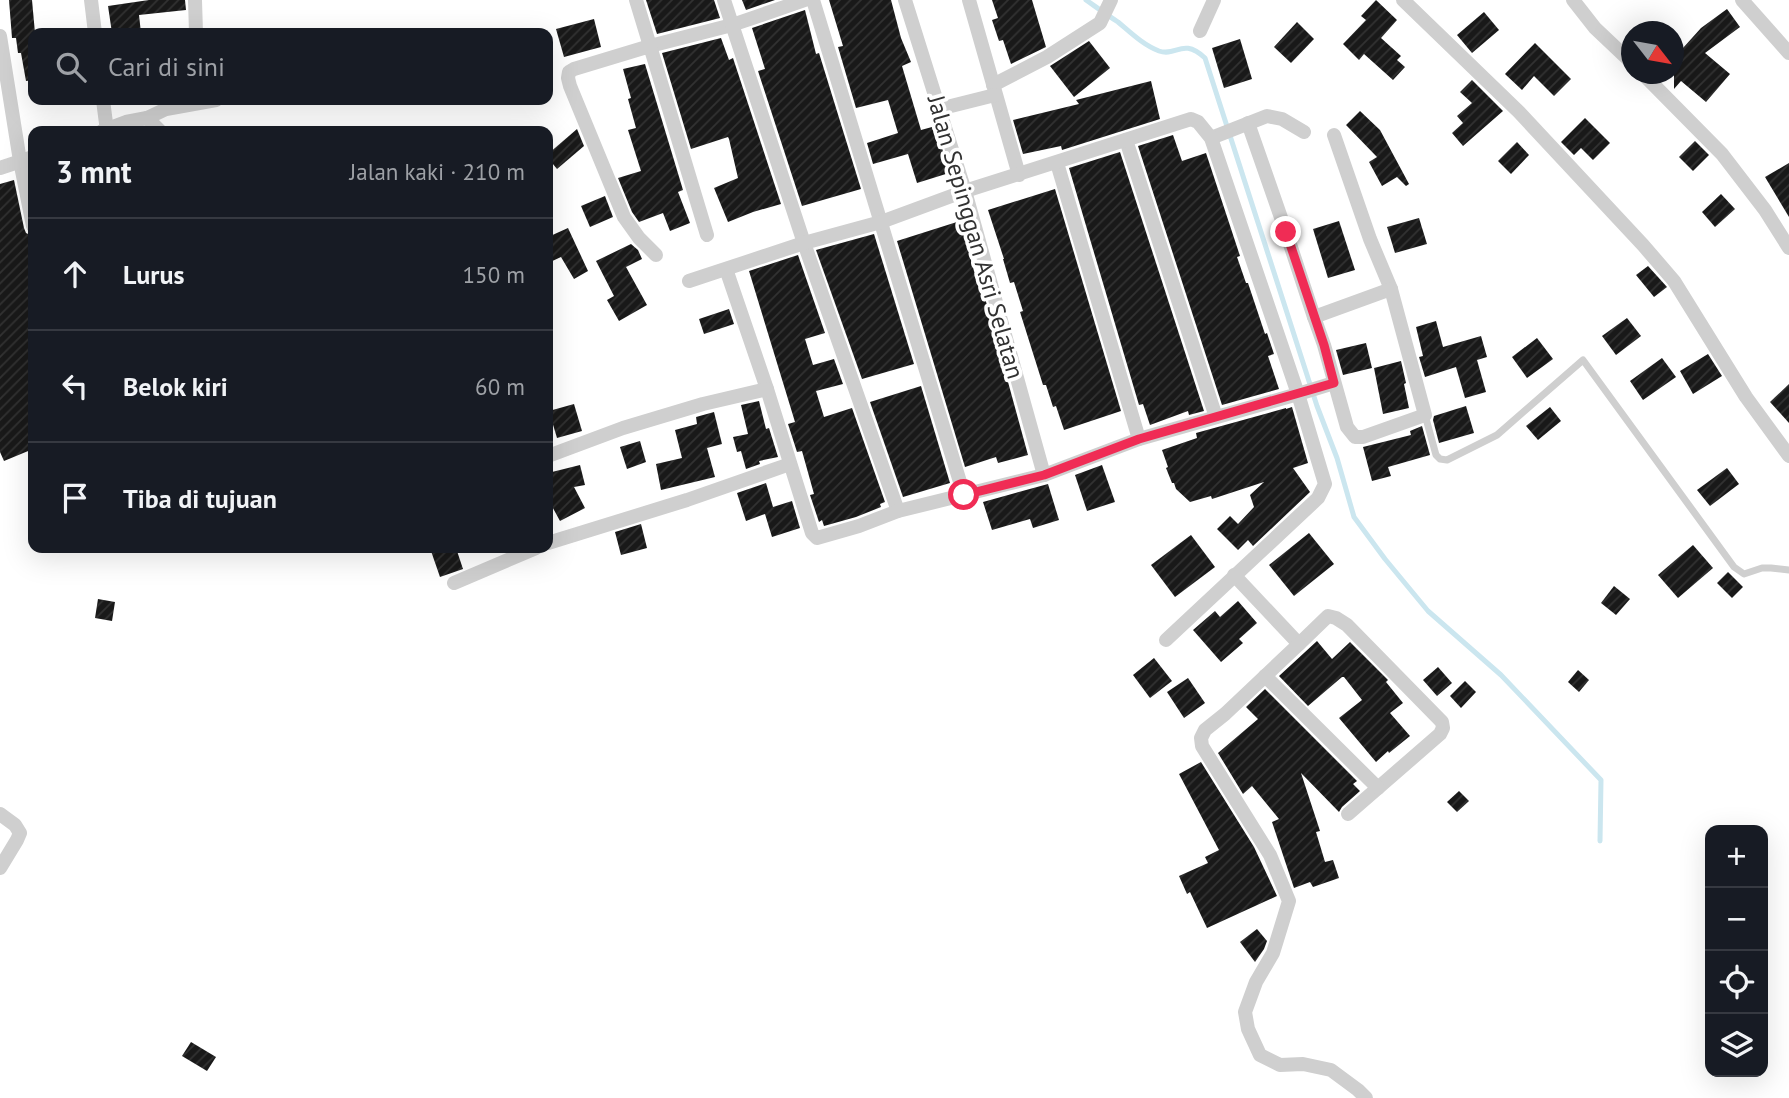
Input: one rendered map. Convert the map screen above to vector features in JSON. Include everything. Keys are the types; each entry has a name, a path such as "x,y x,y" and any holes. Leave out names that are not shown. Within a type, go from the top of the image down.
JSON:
{"street":[{"path":"91,0 94,28"},
{"path":"195,0 196,28"},
{"path":"636,0 707,235"},
{"path":"724,0 804,243 898,511"},
{"path":"656,256 624,217 568,78 569,72 650,46 732,25 805,0"},
{"path":"813,0 964,495"},
{"name":"Jalan Sepinggan Asri Selatan","path":"905,0 965,191 1044,475"},
{"path":"969,0 1019,175"},
{"path":"939,109 994,90 1047,57 1100,23 1111,0"},
{"path":"1200,31 1214,0"},
{"path":"1403,0 1519,112 1674,281 1746,397 1789,456"},
{"path":"1742,0 1789,52"},
{"path":"1575,1 1595,27 1621,52"},
{"path":"0,36 28,178"},
{"path":"1653,84 1722,154 1765,210 1789,247"},
{"path":"103,105 105,126"},
{"path":"117,126 182,105"},
{"path":"1211,138 1267,116 1282,119 1304,132"},
{"path":"147,118 155,126"},
{"path":"689,281 804,243 881,222 965,191 1191,119 1198,122 1211,138 1299,394 1325,484 1318,498 1298,518 1166,640"},
{"path":"1248,123 1324,345 1332,384 1347,428 1355,437 1363,438 1425,415 1391,289 1370,239 1334,135"},
{"path":"1126,140 1216,417"},
{"path":"0,168 26,159"},
{"path":"1058,163 1139,439"},
{"path":"726,269 812,533 817,538 898,511 1044,475 1139,439 1332,384"},
{"path":"1314,317 1391,289"},
{"path":"553,454 623,428 703,404 767,390"},
{"path":"553,541 687,500 790,464"},
{"path":"454,583 524,553"},
{"path":"1234,575 1299,644"},
{"path":"1348,814 1440,734 1443,728 1442,722 1347,625 1328,616 1205,730 1201,738 1202,746 1270,855 1289,901 1273,953 1256,982 1245,1012 1248,1029 1261,1055 1280,1065 1303,1064 1331,1070 1366,1098"},
{"path":"1265,676 1378,788"},
{"path":"0,814 15,825 20,833 18,841 0,868"}],"lane":[{"path":"1425,415 1436,455 1447,460 1497,435 1583,360 1734,567 1744,574 1762,568 1789,570"}],"building":[{"path":"9,0 32,0 35,28 28,28 28,81 21,53 18,53 16,38 12,38"},
{"path":"149,0 185,0 186,10 139,15 140,28 111,28 108,6"},
{"path":"646,0 714,0 720,18 657,34"},
{"path":"742,0 775,0 746,10"},
{"path":"829,0 891,0 901,38 911,62 902,66 921,130 932,127 939,149 942,148 949,173 917,183 908,154 873,164 867,143 898,133 888,100 856,108 838,47 843,46"},
{"path":"992,0 1032,0 1046,47 1011,64 1003,40 999,41 992,20 998,18"},
{"path":"1376,0 1397,20 1381,38 1401,56 1397,60 1405,67 1393,80 1364,54 1359,60 1343,44 1366,20 1361,16"},
{"path":"1727,9 1740,27 1705,53 1730,74 1706,102 1684,84 1684,47 1701,28"},
{"path":"805,10 816,54 819,53 861,189 802,206 758,71 765,69 752,28"},
{"path":"1484,12 1499,30 1472,53 1457,35"},
{"path":"594,19 601,47 564,57 556,29"},
{"path":"1297,22 1314,39 1291,63 1274,47"},
{"path":"721,38 729,60 733,58 781,204 728,222 714,188 738,178 729,139 728,137 691,149 662,53"},
{"path":"1240,39 1252,79 1224,88 1212,48"},
{"path":"1089,41 1110,68 1074,97 1050,66"},
{"path":"1535,43 1571,79 1554,96 1534,76 1522,90 1505,74"},
{"path":"645,64 683,190 678,192 690,223 670,231 663,213 639,222 618,178 641,171 628,130 636,128 623,69"},
{"path":"1472,80 1503,111 1463,146 1452,133 1463,123 1457,116 1472,103 1460,92"},
{"path":"1151,81 1160,119 1062,150 1061,146 1023,154 1013,120 1079,104 1076,100"},
{"path":"1360,111 1380,130 1409,184 1406,186 1397,177 1382,186 1369,162 1377,157 1346,125"},
{"path":"1585,118 1610,143 1593,160 1581,148 1574,155 1561,142"},
{"path":"577,129 584,146 557,169 553,164 553,150"},
{"path":"1173,135 1182,161 1206,153 1240,256 1237,257 1274,354 1268,356 1279,389 1222,405 1138,146"},
{"path":"1695,141 1709,155 1693,171 1679,157"},
{"path":"1517,142 1529,155 1511,174 1498,161"},
{"path":"1120,152 1204,411 1189,415 1188,411 1150,425 1143,404 1139,405 1069,168"},
{"path":"1789,163 1789,217 1765,177"},
{"path":"14,180 24,228 28,234 28,451 4,461 0,452 0,184"},
{"path":"1055,189 1121,411 1064,430 1056,406 1053,407 1046,385 1043,385 1020,312 1023,311 1014,282 1010,283 988,210"},
{"path":"1721,194 1735,209 1715,227 1702,212"},
{"path":"605,196 613,217 590,227 581,206"},
{"path":"1419,218 1427,244 1395,253 1387,227"},
{"path":"960,221 982,298 985,298 1028,455 998,463 996,457 965,467 897,241"},
{"path":"1339,221 1355,270 1328,278 1313,229"},
{"path":"568,228 588,271 574,279 561,257 553,261 553,235"},
{"path":"874,234 914,364 862,379 816,250"},
{"path":"631,244 642,259 626,267 647,305 619,321 607,300 614,296 596,261"},
{"path":"798,255 825,333 805,339 813,365 834,359 843,384 816,391 824,417 852,408 885,502 880,504 881,507 856,517 824,526 822,520 819,522 810,495 814,494 802,451 797,452 788,424 795,422 749,271"},
{"path":"1648,266 1667,287 1654,297 1636,275"},
{"path":"729,309 734,324 704,334 699,319"},
{"path":"1627,318 1641,336 1616,355 1602,336"},
{"path":"1436,321 1443,347 1481,336 1487,357 1477,360 1486,392 1465,398 1456,367 1425,377 1419,357 1423,356 1416,327"},
{"path":"1537,338 1553,359 1527,378 1512,357"},
{"path":"1366,343 1372,368 1343,375 1336,350"},
{"path":"1708,354 1722,376 1693,394 1680,371"},
{"path":"1662,358 1676,377 1643,400 1630,381"},
{"path":"1401,361 1409,408 1383,414 1374,368"},
{"path":"1789,384 1789,423 1770,402"},
{"path":"921,386 950,483 903,497 870,402"},
{"path":"759,401 766,429 769,428 778,457 759,461 760,464 746,469 741,451 737,452 733,437 748,434 741,405"},
{"path":"574,404 582,431 557,438 553,410"},
{"path":"1466,406 1474,433 1439,443 1434,416"},
{"path":"1292,407 1308,463 1293,468 1310,492 1253,546 1248,540 1238,550 1217,529 1230,516 1238,524 1254,507 1250,495 1264,482 1212,499 1211,496 1190,502 1172,483 1162,450 1197,438 1196,433"},
{"path":"1550,407 1561,421 1538,440 1526,426"},
{"path":"714,412 722,444 707,448 715,477 661,490 656,464 682,458 675,430 697,424 696,417"},
{"path":"1422,426 1430,455 1388,467 1391,476 1372,481 1363,447 1411,435 1410,431"},
{"path":"640,441 646,462 627,469 620,447"},
{"path":"580,465 585,485 574,487 585,508 560,521 553,508 553,472"},
{"path":"1102,465 1115,502 1087,511 1075,475"},
{"path":"1727,468 1739,484 1710,506 1697,490"},
{"path":"766,483 773,507 792,501 800,528 772,537 765,514 746,521 737,493"},
{"path":"1048,484 1059,520 1033,528 1030,519 992,530 983,502"},
{"path":"641,524 647,548 621,555 615,532"},
{"path":"1309,533 1334,564 1294,596 1269,565"},
{"path":"1191,535 1215,567 1175,597 1151,565"},
{"path":"1693,545 1713,568 1678,598 1658,575"},
{"path":"432,553 458,553 463,569 440,577"},
{"path":"1728,572 1743,587 1732,598 1717,583"},
{"path":"1614,586 1630,599 1616,615 1601,603"},
{"path":"98,599 115,602 112,621 95,618"},
{"path":"1238,601 1257,623 1239,639 1243,643 1221,662 1193,630 1215,611 1220,617"},
{"path":"1317,641 1332,659 1350,642 1388,680 1386,682 1403,703 1390,713 1410,736 1376,762 1339,718 1362,700 1344,677 1308,706 1279,676"},
{"path":"1154,658 1172,681 1150,698 1133,675"},
{"path":"1438,667 1452,683 1437,696 1423,680"},
{"path":"1578,670 1589,680 1579,692 1568,682"},
{"path":"1188,678 1205,703 1184,718 1167,692"},
{"path":"1465,681 1476,692 1461,708 1450,696"},
{"path":"1265,689 1357,781 1353,784 1360,791 1339,812 1301,773 1320,831 1316,832 1325,862 1333,860 1339,878 1313,887 1310,882 1294,888 1272,822 1279,819 1252,786 1243,794 1218,753 1258,719 1246,707"},
{"path":"1201,762 1254,847 1277,896 1207,928 1179,876 1208,863 1205,857 1219,850 1179,774"},
{"path":"1459,791 1469,801 1457,812 1447,802"},
{"path":"1257,929 1267,941 1255,962 1240,942"},
{"path":"191,1042 216,1057 207,1071 182,1056"}],"waterway":[{"path":"1086,0 1142,42 1159,51 1171,52 1185,48 1205,58 1354,517 1428,611 1501,675 1601,780 1600,841"}],"route":[{"path":"964,495 1044,475 1139,439 1334,383 1286,232"}]}
